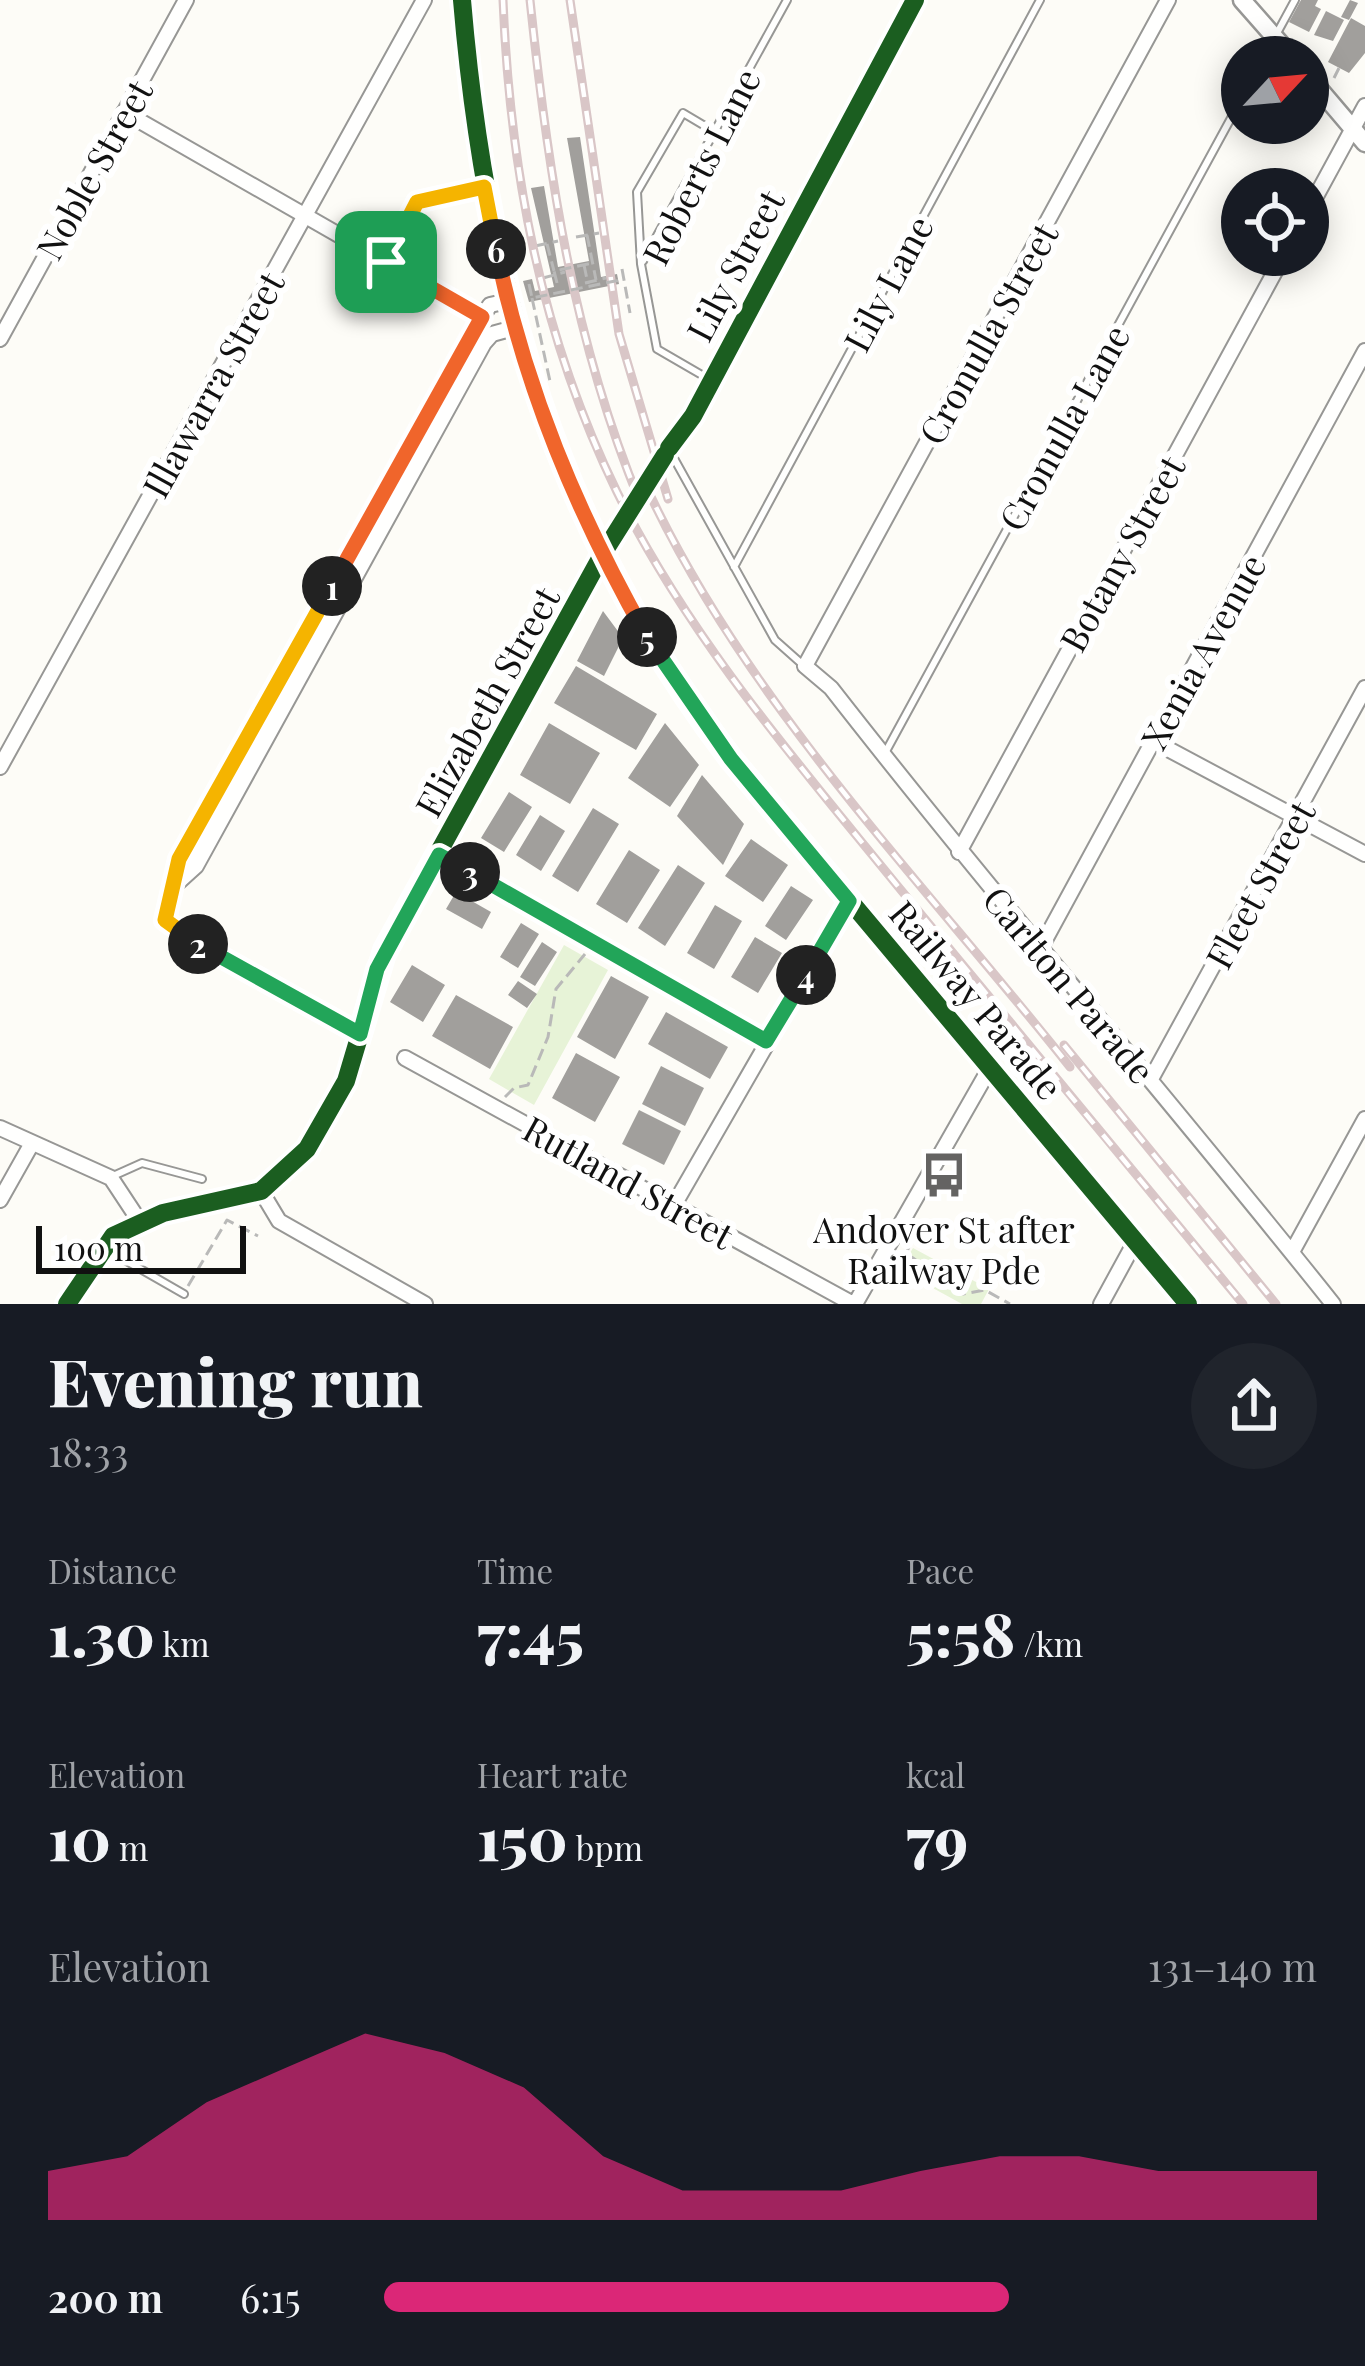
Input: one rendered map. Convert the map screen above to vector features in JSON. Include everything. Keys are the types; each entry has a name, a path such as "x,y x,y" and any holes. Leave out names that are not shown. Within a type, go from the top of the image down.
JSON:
{"main road":[{"name":"Railway Parade","path":"462,0 484,187 514,328 556,457 602,555 701,719 1188,1304"},
{"name":"Lily Street","path":"602,555 710,380 915,0"},
{"name":"Elizabeth Street","path":"261,1191 307,1149 346,1081 377,969 602,555"},
{"path":"68,1304 102,1247 140,1222 261,1191"}],"street":[{"name":"Noble Street","path":"0,339 186,0"},
{"name":"Illawarra Street","path":"0,767 424,0"},
{"name":"Cronulla Street","path":"805,666 1168,0"},
{"path":"1242,0 1274,36"},
{"path":"1329,101 1359,136"},
{"path":"1329,180 1359,136 1365,106"},
{"path":"124,112 482,317 492,334"},
{"name":"Botany Street","path":"958,852 1273,276"},
{"path":"360,1034 165,920 179,859 482,317 490,305 508,301"},
{"path":"175,885 196,866 492,334 514,328"},
{"name":"Xenia Avenue","path":"1039,951 1365,351"},
{"name":"Carlton Parade","path":"805,666 824,680 958,852 1333,1304"},
{"name":"Fleet Street","path":"1151,1079 1365,688"},
{"path":"1153,741 1365,854"},
{"path":"439,855 766,1041"},
{"path":"674,1205 849,901"},
{"name":"Rutland Street","path":"405,1058 854,1304"},
{"path":"854,1304 991,1066"},
{"path":"1292,1252 1365,1119"},
{"path":"0,1128 110,1178 140,1222"},
{"path":"0,1199 31,1145"},
{"path":"261,1191 279,1221 425,1304"},
{"path":"1101,1304 1136,1240"}],"lane":[{"name":"Roberts Lane","path":"710,380 657,350 641,264 787,0"},
{"name":"Lily Lane","path":"734,567 1040,0"},
{"path":"1276,36 1295,0"},
{"path":"641,264 638,192 683,113 715,132"},
{"name":"Cronulla Lane","path":"884,756 1221,137"},
{"path":"386,262 417,202 484,187"},
{"path":"667,452 775,640 805,666"},
{"path":"110,1178 124,1166 142,1163 202,1179"},
{"path":"102,1247 184,1294"}],"path":[{"path":"1334,78 1339,68"},
{"path":"576,237 599,233"},
{"path":"587,235 596,277"},
{"path":"535,246 558,241"},
{"path":"547,244 557,283"},
{"path":"543,278 593,263"},
{"path":"584,265 587,284"},
{"path":"622,269 626,314 630,313"},
{"path":"554,273 565,272"},
{"path":"587,284 596,277 606,278"},
{"path":"522,279 529,284 553,381 549,394"},
{"path":"532,298 620,280"},
{"path":"497,1109 514,1088 528,1085 548,1037 556,988 575,972 592,940"},
{"path":"184,1294 227,1220 258,1236"},
{"path":"911,1243 906,1253 964,1294 985,1290 1010,1304"}],"green space":[{"path":"564,945 608,970 534,1105 489,1079"},
{"path":"913,1248 989,1289 981,1304 962,1304 900,1270"}],"building":[{"path":"1301,0 1318,0 1315,6 1321,9 1309,32 1289,22"},
{"path":"1350,0 1358,3 1349,20 1341,17"},
{"path":"1326,11 1344,20 1333,41 1314,35"},
{"path":"1351,18 1365,26 1365,53 1349,73 1329,60"},
{"path":"580,137 601,277 617,274 619,284 529,302 523,281 532,279 535,291 554,287 531,188 544,186 558,267 589,261 567,138"},
{"path":"603,611 623,638 604,676 577,661"},
{"path":"576,666 657,714 636,750 554,703"},
{"path":"549,723 600,753 570,804 520,775"},
{"path":"665,723 699,765 670,807 628,778"},
{"path":"702,775 744,824 723,865 677,816"},
{"path":"509,792 532,807 504,852 481,838"},
{"path":"593,808 619,824 578,892 552,876"},
{"path":"540,815 565,831 541,871 516,855"},
{"path":"751,839 788,865 763,902 725,876"},
{"path":"629,850 660,870 627,923 596,904"},
{"path":"678,865 705,883 665,946 638,928"},
{"path":"791,886 813,900 786,940 765,926"},
{"path":"456,892 491,912 482,929 446,909"},
{"path":"715,905 742,921 714,969 687,953"},
{"path":"521,923 539,934 518,968 500,957"},
{"path":"755,937 782,953 758,993 731,977"},
{"path":"542,942 557,952 535,986 520,977"},
{"path":"412,965 445,985 423,1022 390,1002"},
{"path":"611,976 649,997 615,1059 577,1037"},
{"path":"518,981 537,994 527,1008 508,995"},
{"path":"456,995 513,1027 490,1069 432,1036"},
{"path":"666,1012 728,1047 710,1079 648,1044"},
{"path":"576,1053 620,1077 595,1122 552,1098"},
{"path":"661,1066 704,1088 685,1126 642,1104"},
{"path":"639,1110 681,1131 664,1165 622,1144"}],"railway":[{"path":"503,0 522,190 549,313 591,433 645,545 710,647 782,743 1243,1304"},
{"path":"530,0 545,129 580,318 640,502"},
{"path":"570,0 619,334 668,499"},
{"path":"644,482 685,563 784,714 1070,1067"},
{"path":"1064,1045 1276,1304"}],"cycle path":[{"path":"462,0 489,207 511,305 575,493 618,583 670,672 731,759 1188,1304"},
{"path":"669,448 693,416 915,0"},
{"path":"67,1304 113,1236 163,1213 261,1191 307,1149 346,1081 385,950 602,555 665,455"}],"place":[{"name":"Andover St after Railway Pde","path":"944,1175"}],"route":[{"path":"484,187 524,363 577,507 673,680 731,759 849,901 766,1041 439,855 385,950 360,1034 174,930 165,920 179,859 482,317 386,262 417,202 484,187"}]}
